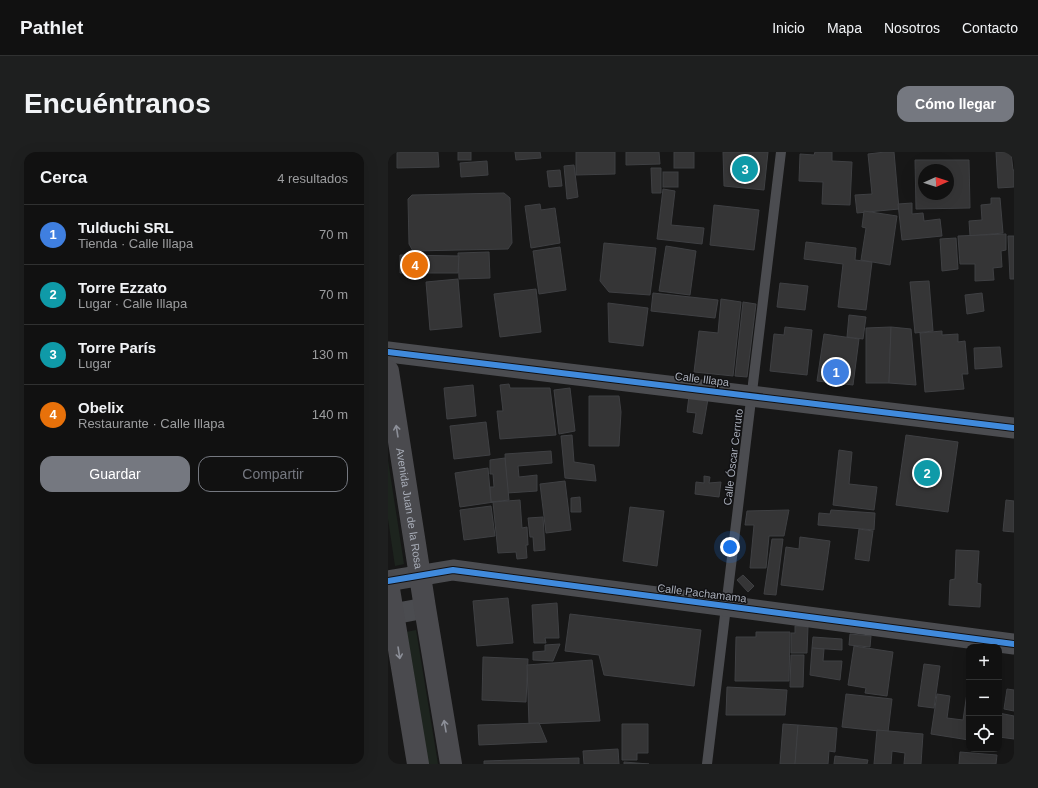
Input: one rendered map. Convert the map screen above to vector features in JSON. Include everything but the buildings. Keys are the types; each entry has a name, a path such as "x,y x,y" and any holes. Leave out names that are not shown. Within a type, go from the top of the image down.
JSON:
{"main road":[{"name":"Avenida Juan de la Rosa","path":"388,371 451,764"},
{"path":"388,582 390,615 418,764"}],"street":[{"name":"Calle Illapa","path":"388,352 753,395 1014,428"},
{"name":"Calle Pachamama","path":"388,582 453,570 1014,644"},
{"path":"390,615 425,608"}],"lane":[{"name":"Calle Óscar Cerruto","path":"708,764 781,152"}],"shaded area":[{"path":"388,460 404,564 395,566 388,519"},
{"path":"416,630 438,764 428,764 406,632"}],"cycle path":[{"path":"388,352 1014,428"},
{"path":"388,581 453,570 1014,644"}],"place":[{"name":"Torre París","path":"745,169"},
{"name":"Obelix","path":"415,265"},
{"name":"Tulduchi SRL","path":"836,372"},
{"name":"Torre Ezzato","path":"927,473"}]}
